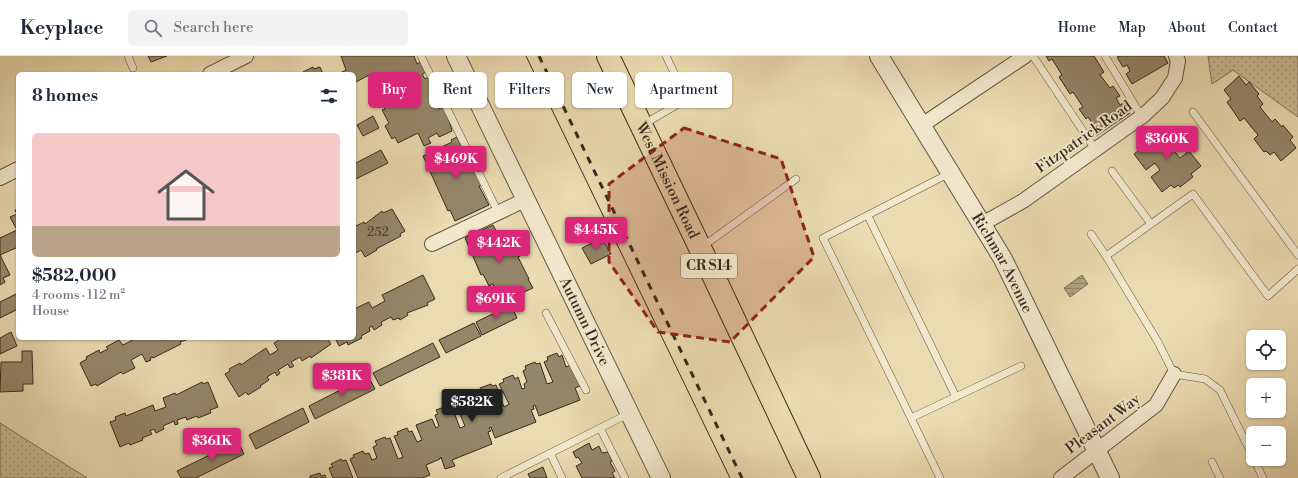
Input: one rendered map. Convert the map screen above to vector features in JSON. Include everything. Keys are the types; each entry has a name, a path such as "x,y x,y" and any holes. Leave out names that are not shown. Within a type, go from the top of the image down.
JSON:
{"main road":[{"name":"West Mission Road","path":"608,56 809,478"}],"street":[{"path":"214,72 246,56"},
{"name":"Autumn Drive","path":"456,56 662,478"},
{"name":"Richmar Avenue","path":"879,56 1003,259 1110,478"},
{"path":"922,125 1025,56"},
{"name":"Fitzpatrick Road","path":"982,224 1023,201 1142,117 1162,98 1175,78 1178,61 1176,56"},
{"path":"0,178 16,170"},
{"path":"432,244 526,199"},
{"name":"Pleasant Way","path":"1061,478 1156,406 1174,374"}],"lane":[{"path":"128,56 133,68"},
{"path":"421,56 498,212"},
{"path":"642,126 687,99 666,56"},
{"path":"1033,56 1040,64 1096,149"},
{"path":"1105,56 1142,117"},
{"path":"1193,112 1298,255"},
{"path":"1112,171 1151,224"},
{"path":"940,478 823,238 951,173"},
{"path":"700,248 796,179"},
{"path":"1106,256 1193,194 1268,296 1298,269"},
{"path":"868,216 956,397"},
{"path":"1091,234 1158,342 1174,374 1204,379 1220,390 1246,444"},
{"path":"546,313 586,390"},
{"path":"910,418 1021,366"},
{"path":"501,478 630,413"},
{"path":"600,428 625,478"},
{"path":"550,453 562,478"},
{"path":"1212,462 1220,478"},
{"path":"1257,466 1263,478"}],"highlighted area":[{"path":"684,128 781,159 814,257 730,342 658,332 609,262 609,184"}],"shaded area":[{"path":"1208,56 1298,56 1298,117 1233,70 1212,84"},
{"path":"1082,275 1088,284 1070,297 1064,288"},
{"path":"0,423 87,478 0,478"}],"building":[{"path":"148,56 167,56 151,62"},
{"path":"341,56 414,56 417,64 420,62 426,72 422,74 425,79 429,77 429,108 444,108 450,119 452,131 439,137 437,133 428,138 431,143 424,146 418,133 398,143 395,137 392,139 385,126 389,123 382,110 384,108 421,108 421,72 368,72 368,76 356,82 356,72 342,72 346,70"},
{"path":"1046,56 1094,56 1104,72 1100,75 1110,88 1113,86 1120,96 1116,98 1120,105 1124,102 1130,113 1096,136 1089,125 1092,123 1088,117 1086,119 1079,109 1083,107 1073,92 1070,94 1059,77 1062,75 1052,59 1049,61"},
{"path":"1164,56 1168,63 1132,84 1126,74 1130,71 1127,65 1123,67 1117,57"},
{"path":"313,67 314,69 320,67 322,72 303,72"},
{"path":"1239,76 1246,85 1249,82 1259,94 1257,96 1263,104 1260,107 1272,122 1275,119 1282,127 1283,125 1293,137 1290,140 1296,148 1281,161 1274,152 1270,155 1266,151 1264,152 1254,139 1258,135 1244,118 1240,121 1227,102 1231,99 1224,90"},
{"path":"373,116 379,128 363,136 357,125"},
{"path":"1173,128 1184,145 1175,152 1180,158 1189,151 1201,166 1191,174 1193,177 1180,187 1178,185 1174,188 1171,185 1162,192 1151,177 1160,170 1155,163 1146,170 1134,154 1142,148 1140,144 1151,135 1153,138 1162,131 1164,135"},
{"path":"457,137 472,169 475,168 484,185 479,186 489,205 455,221 450,210 448,211 423,156 452,142 451,140"},
{"path":"381,150 388,163 356,179 356,163"},
{"path":"392,209 405,231 400,234 401,236 376,249 377,250 365,257 361,250 356,253 356,226 364,222 365,224 382,211 383,213"},
{"path":"16,214 16,228 10,217"},
{"path":"493,225 503,244 512,239 520,256 518,257 533,288 513,297 514,298 505,302 504,300 500,303 491,289 494,287 493,284 489,286 483,274 481,275 465,238"},
{"path":"16,230 16,248 0,255 0,238"},
{"path":"602,238 611,254 591,264 582,248"},
{"path":"0,255 10,275 3,278 5,282 0,285"},
{"path":"423,275 435,299 427,303 428,305 407,313 408,315 400,320 399,318 393,320 391,317 381,322 382,325 374,330 372,326 369,328 370,331 361,336 362,338 348,345 347,342 339,346 336,340 356,340 356,308 369,302 372,308 385,301 382,295"},
{"path":"16,294 16,310 0,318 0,302"},
{"path":"511,305 517,318 482,335 476,322"},
{"path":"474,323 481,336 446,353 439,340"},
{"path":"11,332 17,346 0,354 0,338"},
{"path":"119,340 123,345 133,340 186,340 153,358 150,358 151,360 146,362 142,354 131,360 135,368 123,374 121,372 97,386 96,384 91,386 80,363 87,359 86,357 99,350 100,353 108,349 106,347"},
{"path":"279,340 328,340 331,344 311,358 310,356 302,361 300,357 291,362 294,366 290,368 288,364 278,370 280,373 277,376 275,372 267,377 269,380 260,386 261,387 248,395 246,392 239,397 225,374 230,371 229,369 240,363 241,365 266,348 270,355 278,350 274,343"},
{"path":"433,343 440,357 380,386 373,373"},
{"path":"22,351 32,351 33,384 23,384 23,391 0,392 1,362 22,362"},
{"path":"557,353 559,357 562,355 566,367 571,365 580,386 575,388 580,400 539,416 535,405 533,406 534,409 531,410 536,422 495,438 491,427 489,428 491,431 488,432 492,444 452,460 455,466 445,469 441,457 440,459 426,465 430,475 422,478 358,478 350,459 354,457 353,455 363,451 365,454 369,453 372,460 377,458 373,447 377,445 375,441 385,437 386,439 390,438 398,459 403,457 394,436 398,435 397,432 407,428 409,432 412,431 417,442 422,440 416,425 432,419 436,428 439,426 435,415 438,414 436,410 447,406 448,409 452,407 460,428 465,426 456,405 460,404 458,401 469,397 471,400 474,399 477,407 483,405 478,393 482,392 480,388 491,384 492,386 496,385 504,407 509,404 499,384 504,382 503,379 513,375 515,379 518,377 522,389 525,388 524,384 527,382 523,371 526,369 525,366 535,362 536,364 540,363 547,384 553,382 544,362 548,360 547,357"},
{"path":"368,376 375,389 315,419 309,406"},
{"path":"202,382 203,384 208,382 218,407 210,410 211,413 198,418 197,416 187,420 186,417 177,420 178,424 175,425 174,421 163,426 164,429 156,433 154,429 150,431 152,434 142,438 143,440 130,445 129,443 120,447 110,422 116,420 115,417 125,413 126,416 153,405 155,411 166,407 163,398 175,393 176,395"},
{"path":"303,408 309,422 256,449 249,435"},
{"path":"238,441 244,454 196,478 181,478 177,471"},
{"path":"589,443 592,450 599,446 602,453 608,452 612,461 610,462 615,471 612,473 615,478 582,478 576,466 582,463 578,457 576,458 573,452"},
{"path":"341,459 342,461 346,460 353,478 333,478 329,468 333,467 331,464"},
{"path":"543,467 547,478 530,478 528,474"},
{"path":"320,473 321,476 325,475 326,478 310,478 310,476"}],"tram line":[{"path":"526,56 730,478"}],"railway":[{"path":"539,56 742,478"}]}
